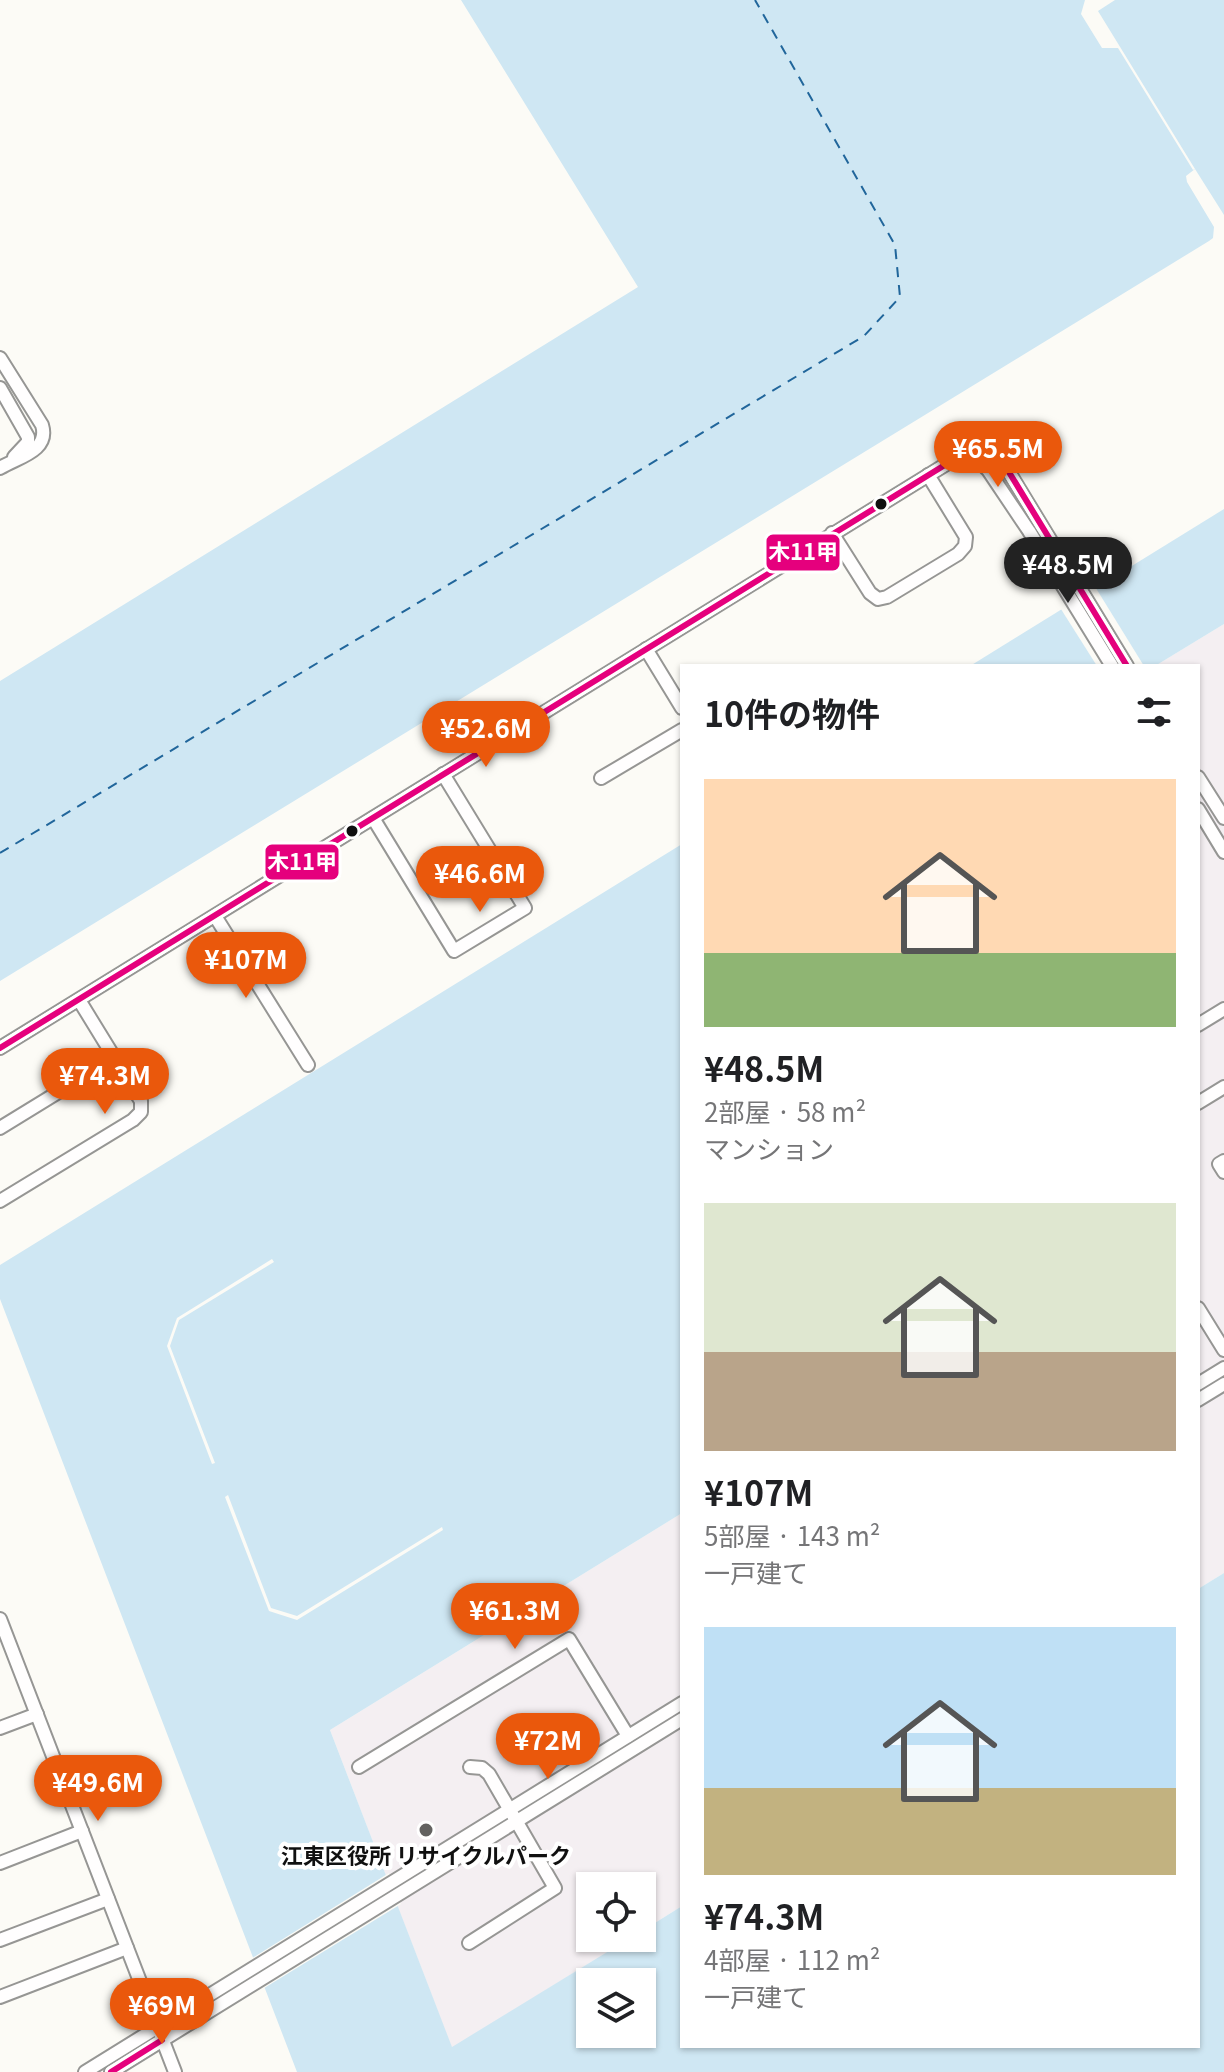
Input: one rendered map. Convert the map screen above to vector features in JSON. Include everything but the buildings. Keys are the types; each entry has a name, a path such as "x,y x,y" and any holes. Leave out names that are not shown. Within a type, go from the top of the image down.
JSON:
{"street":[{"path":"0,358 45,434 35,449 5,465"},
{"path":"0,388 28,437 28,442 5,465"},
{"path":"0,1048 974,447 985,446 1001,459 1035,528 1111,664"},
{"path":"832,533 870,593 878,599 887,597 958,554 965,546 966,537 928,475"},
{"path":"1035,528 1126,664"},
{"path":"646,649 680,705"},
{"path":"601,778 680,731"},
{"path":"373,818 454,951 525,908 443,774"},
{"path":"1200,780 1224,818"},
{"path":"1200,812 1224,852"},
{"path":"215,916 308,1065"},
{"path":"0,1201 133,1120 141,1112 141,1101 79,1000"},
{"path":"1200,1024 1224,1009"},
{"path":"0,1128 114,1058"},
{"path":"1200,1102 1224,1087"},
{"path":"1224,1161 1219,1164 1224,1172"},
{"path":"1200,1311 1224,1350"},
{"path":"1200,1383 1224,1368"},
{"path":"1200,1399 1224,1384"},
{"path":"0,1619 175,2072"},
{"path":"359,1767 569,1639 628,1736"},
{"path":"430,1867 510,1809 680,1704"},
{"path":"0,1728 37,1714"},
{"path":"85,2072 160,2034 430,1867 515,1822 680,1720"},
{"path":"469,1943 555,1888 489,1774 482,1768 470,1767"},
{"path":"0,1863 82,1831"},
{"path":"0,1940 108,1899"},
{"path":"0,1997 127,1948"},
{"path":"111,2072 160,2034"}],"shaded area":[{"path":"1224,624 1224,1573 1200,1588 1200,664 1158,664"},
{"path":"680,1514 680,1907 656,1922 656,1872 576,1872 576,1952 607,1952 581,1968 576,1968 576,1971 452,2048 330,1730"}],"water":[{"path":"461,0 1224,0 1224,215 1195,169 1186,176 1187,182 1214,227 1213,238 1209,241 0,981 0,681 638,287"},
{"path":"1224,509 1224,624 1158,664 973,664"},
{"path":"680,845 680,1514 330,1730 452,2047 576,1971 576,2048 656,2048 656,1968 581,1968 607,1952 656,1952 656,1922 680,1907 680,2048 1200,2048 1200,1588 1224,1573 1224,2072 297,2072 0,1299 0,1265"}],"pier":[{"path":"1085,0 1115,0 1098,11 1195,169 1118,48 1102,48 1081,14"},
{"path":"1094,585 1143,664 1096,664 1059,606"},
{"path":"272,1259 274,1262 179,1320 170,1346 215,1463 212,1464 167,1346 177,1318"},
{"path":"228,1495 271,1608 297,1616 442,1527 443,1530 297,1620 269,1611 225,1497"},
{"path":"389,1873 401,1904 261,1990 249,1960"}],"ferry route":[{"path":"0,853 864,336 900,297 895,245 755,0"}],"transit line":[{"name":"木11甲","path":"0,1048 974,447 989,448 1001,459 1126,664"},
{"name":"木11甲","path":"111,2072 162,2040"}],"place":[{"name":"江東区役所 リサイクルパーク","path":"426,1830"}]}
